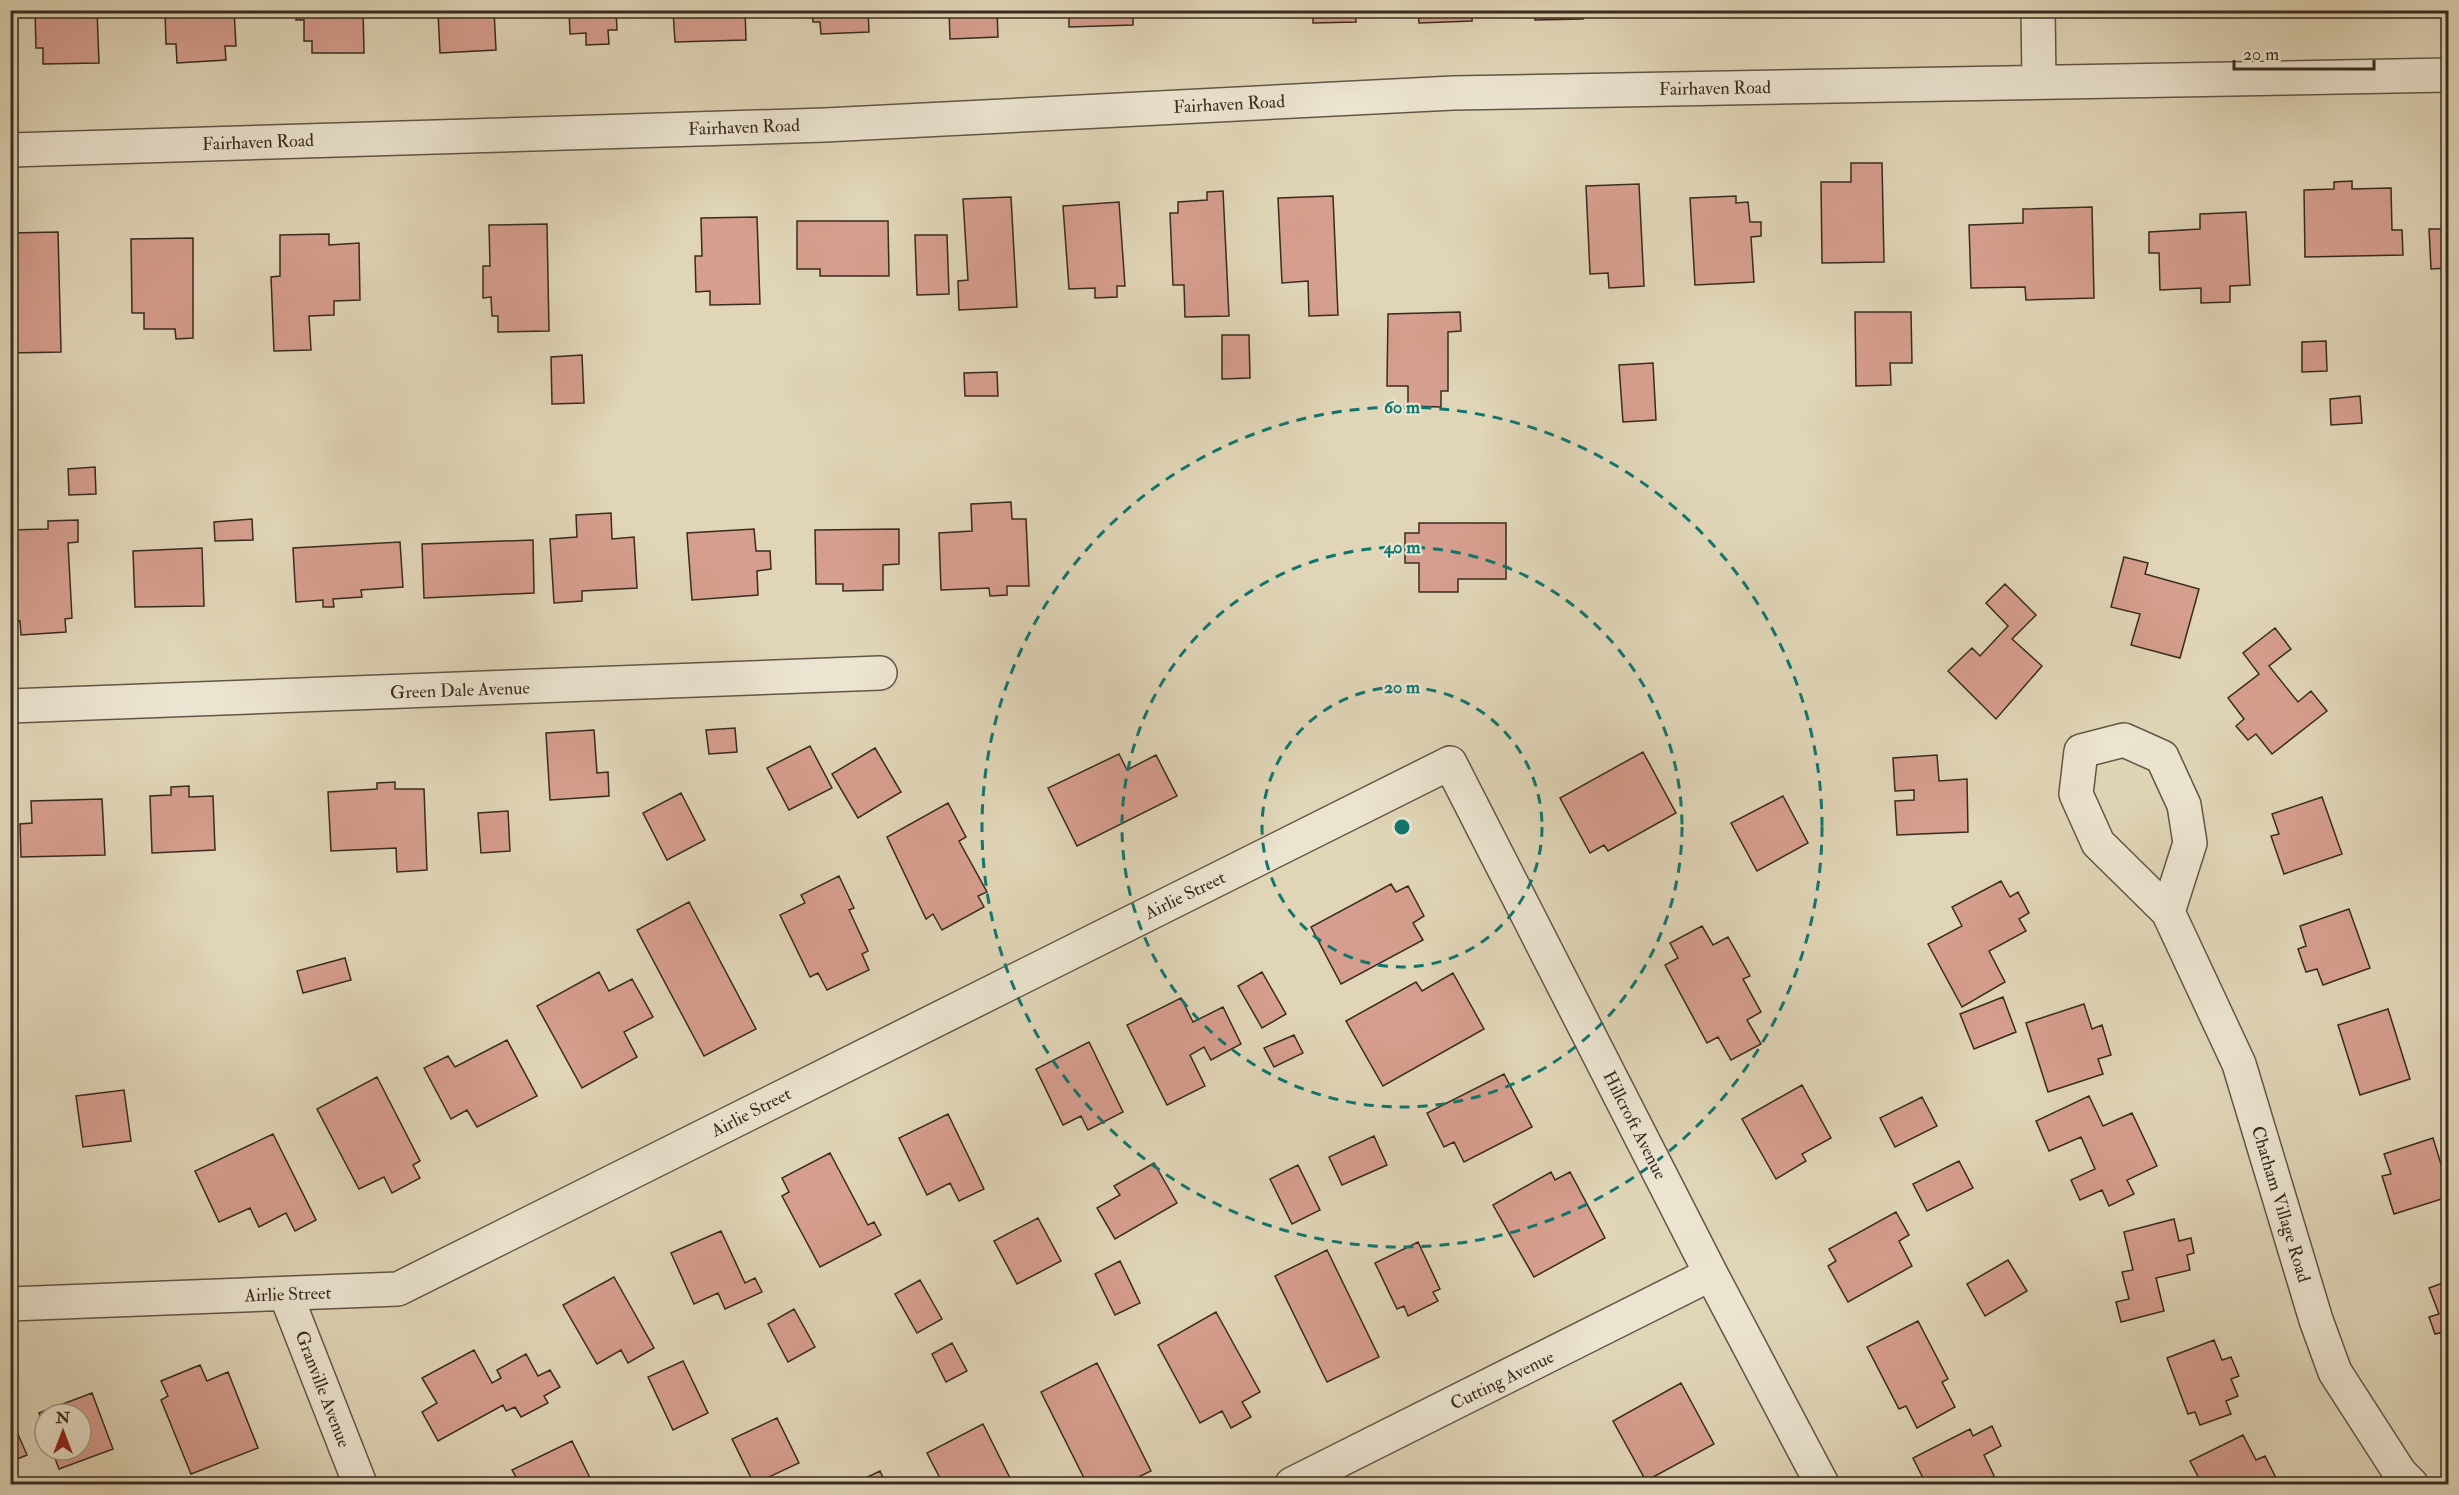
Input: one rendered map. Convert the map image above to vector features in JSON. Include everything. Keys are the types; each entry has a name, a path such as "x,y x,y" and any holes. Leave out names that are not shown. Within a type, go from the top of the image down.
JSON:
{"street":[{"path":"2038,10 2039,81"},
{"name":"Fairhaven Road","path":"10,150 825,125 1453,93 2448,75"},
{"name":"Green Dale Avenue","path":"25,705 218,700 880,673"},
{"name":"Chatham Village Road","path":"2168,912 2190,843 2184,805 2162,757 2124,740 2081,751 2076,794 2098,843 2168,912 2239,1064 2316,1320 2335,1372 2400,1473 2411,1485"},
{"name":"Hillcroft Avenue","path":"1450,763 1711,1274 1822,1485"},
{"name":"Airlie Street","path":"10,1304 398,1289 1450,763"},
{"name":"Cutting Avenue","path":"1292,1485 1711,1274"},
{"name":"Granville Avenue","path":"286,1294 360,1485"}],"building":[{"path":"35,10 97,10 99,63 43,64 43,48 36,48"},
{"path":"165,10 234,10 236,46 225,46 226,60 177,63 176,44 166,44"},
{"path":"296,10 363,10 364,53 312,53 312,41 304,41 304,20 296,20"},
{"path":"430,10 494,10 496,50 440,53 438,12 430,13"},
{"path":"569,10 616,10 617,30 608,30 609,44 586,45 586,33 570,34"},
{"path":"673,10 745,10 746,40 675,42"},
{"path":"812,10 868,10 869,32 821,34 820,22 813,22"},
{"path":"949,10 997,10 998,37 950,39"},
{"path":"1069,10 1133,10 1133,25 1069,27"},
{"path":"1305,10 1355,10 1356,22 1313,23 1313,16 1305,16"},
{"path":"1418,10 1472,10 1472,21 1419,23"},
{"path":"1535,10 1583,10 1583,19 1535,20"},
{"path":"1644,10 1706,10 1706,15 1644,17"},
{"path":"1851,163 1882,163 1884,262 1822,263 1821,182 1851,182"},
{"path":"2352,181 2352,189 2391,188 2392,230 2402,230 2403,255 2305,257 2304,190 2334,189 2334,182"},
{"path":"1639,184 1644,286 1609,288 1608,273 1590,274 1586,186"},
{"path":"1223,191 1229,316 1185,317 1184,285 1173,285 1170,213 1178,213 1178,202 1207,200 1207,192"},
{"path":"1333,196 1338,315 1309,316 1308,281 1282,283 1278,198"},
{"path":"1736,196 1736,203 1748,202 1750,222 1761,222 1761,236 1751,237 1754,282 1695,285 1690,198"},
{"path":"1011,197 1017,307 959,310 958,281 968,280 963,199"},
{"path":"1119,202 1125,286 1117,286 1117,297 1095,298 1095,288 1069,289 1063,206"},
{"path":"2092,207 2094,298 2026,300 2025,287 1971,288 1969,225 2023,223 2023,209"},
{"path":"2246,212 2250,285 2230,286 2230,302 2201,303 2201,288 2160,290 2159,253 2149,253 2149,232 2200,229 2200,214"},
{"path":"757,217 760,304 710,305 710,291 696,292 695,256 702,256 701,218"},
{"path":"797,221 888,221 889,276 820,276 820,269 797,269"},
{"path":"547,224 549,331 498,332 498,316 492,316 491,297 483,298 483,266 490,266 489,225"},
{"path":"2429,229 2448,229 2448,268 2431,269"},
{"path":"58,232 61,352 10,353 10,233"},
{"path":"329,234 329,245 359,243 360,300 334,301 334,315 309,316 311,350 274,351 271,277 280,276 280,235"},
{"path":"915,235 947,235 949,294 917,295"},
{"path":"193,238 193,338 176,339 175,329 144,329 144,313 132,313 131,239"},
{"path":"1460,312 1461,331 1448,332 1448,391 1441,391 1441,407 1408,406 1408,386 1387,386 1388,314"},
{"path":"1855,312 1911,312 1912,363 1890,363 1891,385 1856,386"},
{"path":"1222,335 1249,335 1250,378 1222,379"},
{"path":"2326,341 2327,371 2302,372 2302,342"},
{"path":"582,355 584,403 552,404 551,357"},
{"path":"1653,363 1656,420 1623,422 1619,365"},
{"path":"997,372 998,396 965,396 964,373"},
{"path":"2360,396 2362,423 2331,425 2330,399"},
{"path":"95,467 96,494 69,495 68,469"},
{"path":"1011,502 1012,519 1026,519 1029,586 1007,586 1007,595 990,596 989,588 941,590 939,533 972,531 971,504"},
{"path":"611,513 612,539 634,537 637,588 582,591 582,601 554,603 550,539 577,537 576,515"},
{"path":"252,519 253,540 215,541 214,522"},
{"path":"78,520 78,542 68,543 72,618 65,619 66,632 21,635 20,621 13,621 10,598 10,530 48,529 48,521"},
{"path":"1419,523 1506,523 1506,579 1458,579 1458,592 1419,592 1419,563 1405,563 1405,533 1419,533"},
{"path":"754,529 756,551 770,551 771,569 757,571 758,595 692,600 687,533"},
{"path":"899,529 899,564 883,565 883,590 843,591 843,584 816,584 815,530"},
{"path":"533,540 534,593 424,598 422,544"},
{"path":"400,542 403,587 361,590 362,597 333,599 334,607 323,607 323,600 296,602 293,548"},
{"path":"202,548 204,606 135,607 133,551"},
{"path":"2124,557 2148,563 2145,574 2199,589 2180,658 2131,645 2140,614 2111,607"},
{"path":"2005,584 2036,615 2012,639 2042,666 1996,719 1948,671 1972,648 1980,656 2008,626 1986,603"},
{"path":"2275,628 2291,649 2269,666 2298,702 2311,691 2327,711 2272,754 2256,734 2248,740 2236,726 2244,719 2228,698 2259,674 2243,653"},
{"path":"735,728 737,752 709,754 706,730"},
{"path":"594,730 597,773 608,772 609,796 550,800 546,733"},
{"path":"810,746 832,788 789,810 767,768"},
{"path":"875,748 901,792 858,818 832,774"},
{"path":"1643,752 1676,813 1608,851 1604,845 1590,853 1560,798"},
{"path":"1119,754 1127,770 1156,755 1177,796 1077,846 1048,788"},
{"path":"1937,755 1939,781 1967,779 1968,832 1897,835 1895,801 1914,800 1914,790 1895,791 1893,758"},
{"path":"395,782 395,789 424,789 427,870 397,872 396,848 331,851 328,792 377,789 377,783"},
{"path":"189,786 189,797 213,796 215,850 152,853 150,796 171,795 171,787"},
{"path":"681,793 705,840 667,860 643,813"},
{"path":"1783,796 1808,843 1757,871 1731,823"},
{"path":"2322,797 2342,854 2284,874 2271,836 2279,834 2272,814"},
{"path":"102,799 105,855 21,857 20,824 32,823 31,801"},
{"path":"948,803 966,837 959,841 987,892 978,896 984,907 942,930 933,914 926,919 887,837"},
{"path":"508,811 510,851 481,853 478,813"},
{"path":"839,876 854,908 849,910 868,951 862,954 869,970 827,990 818,973 810,977 780,915 805,903 801,895"},
{"path":"2001,881 2010,897 2018,892 2029,913 2019,919 2026,931 1989,951 2005,982 1962,1007 1928,944 1962,926 1952,907"},
{"path":"1391,884 1396,892 1408,886 1424,916 1413,923 1423,940 1341,984 1311,927"},
{"path":"689,902 756,1029 704,1056 637,930"},
{"path":"2349,909 2370,968 2323,985 2317,969 2306,972 2298,949 2306,946 2300,926"},
{"path":"1702,926 1713,945 1728,937 1750,976 1743,979 1761,1012 1747,1020 1761,1044 1731,1060 1718,1037 1707,1043 1665,965 1678,958 1670,943"},
{"path":"345,958 351,980 303,993 297,971"},
{"path":"599,972 609,991 632,979 653,1017 624,1032 637,1057 582,1088 537,1006"},
{"path":"1262,972 1286,1014 1262,1028 1238,986"},
{"path":"1453,973 1484,1029 1383,1086 1346,1021 1416,982 1422,991"},
{"path":"2003,997 2016,1032 1974,1049 1960,1014"},
{"path":"1181,998 1193,1022 1223,1007 1241,1044 1211,1060 1204,1047 1190,1055 1205,1086 1167,1105 1127,1025"},
{"path":"2084,1004 2092,1029 2102,1025 2111,1055 2098,1059 2103,1074 2048,1092 2026,1023"},
{"path":"2388,1009 2410,1079 2360,1095 2338,1025"},
{"path":"1294,1035 1303,1053 1274,1067 1264,1048"},
{"path":"507,1040 537,1096 477,1127 467,1110 451,1119 424,1068 448,1056 455,1067"},
{"path":"1089,1042 1123,1112 1088,1130 1081,1116 1063,1125 1036,1069"},
{"path":"1504,1074 1532,1127 1464,1162 1454,1142 1444,1147 1427,1113"},
{"path":"377,1077 420,1161 413,1165 420,1178 392,1193 384,1177 359,1189 317,1109"},
{"path":"1802,1085 1831,1138 1802,1154 1806,1161 1776,1179 1742,1119"},
{"path":"124,1090 131,1141 83,1147 76,1096"},
{"path":"2089,1096 2103,1126 2132,1113 2157,1166 2127,1180 2134,1194 2109,1206 2102,1190 2080,1200 2071,1180 2095,1169 2081,1137 2049,1151 2036,1121"},
{"path":"1922,1097 1937,1126 1895,1147 1880,1118"},
{"path":"948,1114 984,1189 959,1201 950,1183 927,1195 899,1138"},
{"path":"273,1134 316,1220 295,1231 286,1213 259,1227 250,1208 219,1222 195,1171"},
{"path":"1374,1136 1387,1165 1342,1185 1329,1157"},
{"path":"2433,1138 2448,1187 2448,1197 2394,1214 2382,1176 2391,1174 2384,1154"},
{"path":"830,1153 868,1225 874,1222 881,1235 820,1267 782,1196 789,1192 782,1178"},
{"path":"1959,1161 1973,1188 1927,1211 1913,1184"},
{"path":"1154,1163 1177,1203 1115,1239 1097,1208 1120,1195 1114,1186"},
{"path":"1298,1165 1320,1210 1292,1224 1270,1179"},
{"path":"1551,1172 1555,1180 1570,1172 1605,1238 1534,1277 1493,1205"},
{"path":"1896,1212 1909,1235 1899,1241 1912,1266 1848,1302 1828,1266 1836,1261 1829,1249"},
{"path":"1038,1218 1061,1261 1017,1284 994,1241"},
{"path":"2174,1219 2179,1241 2191,1238 2194,1253 2187,1255 2190,1270 2156,1278 2164,1311 2121,1322 2116,1302 2129,1299 2122,1272 2133,1270 2124,1232"},
{"path":"721,1231 745,1283 755,1278 762,1292 725,1309 718,1293 694,1304 671,1253"},
{"path":"1418,1242 1440,1289 1433,1292 1438,1301 1408,1316 1404,1306 1397,1309 1375,1263"},
{"path":"1327,1250 1379,1357 1327,1382 1275,1276"},
{"path":"2008,1260 2027,1291 1985,1316 1967,1284"},
{"path":"1120,1261 1140,1303 1115,1315 1095,1274"},
{"path":"614,1277 654,1348 628,1363 621,1350 597,1364 563,1305"},
{"path":"920,1280 942,1319 917,1333 895,1294"},
{"path":"2448,1281 2448,1344 2444,1332 2435,1334 2429,1317 2439,1314 2429,1288"},
{"path":"794,1309 815,1347 788,1362 768,1324"},
{"path":"1216,1312 1260,1392 1242,1402 1251,1417 1231,1428 1222,1411 1200,1423 1158,1345"},
{"path":"1918,1321 1948,1379 1942,1382 1955,1407 1917,1428 1906,1406 1899,1409 1867,1347"},
{"path":"2214,1340 2222,1360 2231,1357 2239,1376 2231,1379 2238,1396 2226,1401 2231,1414 2200,1425 2195,1412 2188,1414 2167,1358"},
{"path":"952,1343 967,1371 946,1382 932,1354"},
{"path":"474,1350 492,1383 501,1378 497,1370 526,1354 538,1376 550,1370 560,1387 544,1396 548,1403 521,1417 515,1407 506,1411 503,1405 438,1441 422,1412 437,1403 422,1378"},
{"path":"683,1361 708,1413 673,1430 648,1377"},
{"path":"1097,1363 1151,1471 1124,1484 1087,1484 1041,1392"},
{"path":"200,1365 207,1381 228,1372 258,1448 191,1474 161,1400 168,1396 161,1381"},
{"path":"1681,1383 1714,1444 1646,1481 1613,1421"},
{"path":"92,1393 113,1449 93,1456 93,1402 68,1402"},
{"path":"10,1416 27,1455 10,1462"},
{"path":"777,1418 799,1463 754,1484 732,1439"},
{"path":"983,1424 1013,1484 943,1484 927,1453"},
{"path":"1992,1426 2001,1446 1984,1455 1998,1484 1926,1484 1913,1458 1970,1429 1973,1436"},
{"path":"2243,1435 2256,1460 2265,1456 2279,1484 2202,1484 2190,1461"},
{"path":"572,1441 593,1484 520,1484 512,1470"},
{"path":"56,1462 78,1462 59,1469"},
{"path":"880,1471 886,1484 853,1484"}]}
